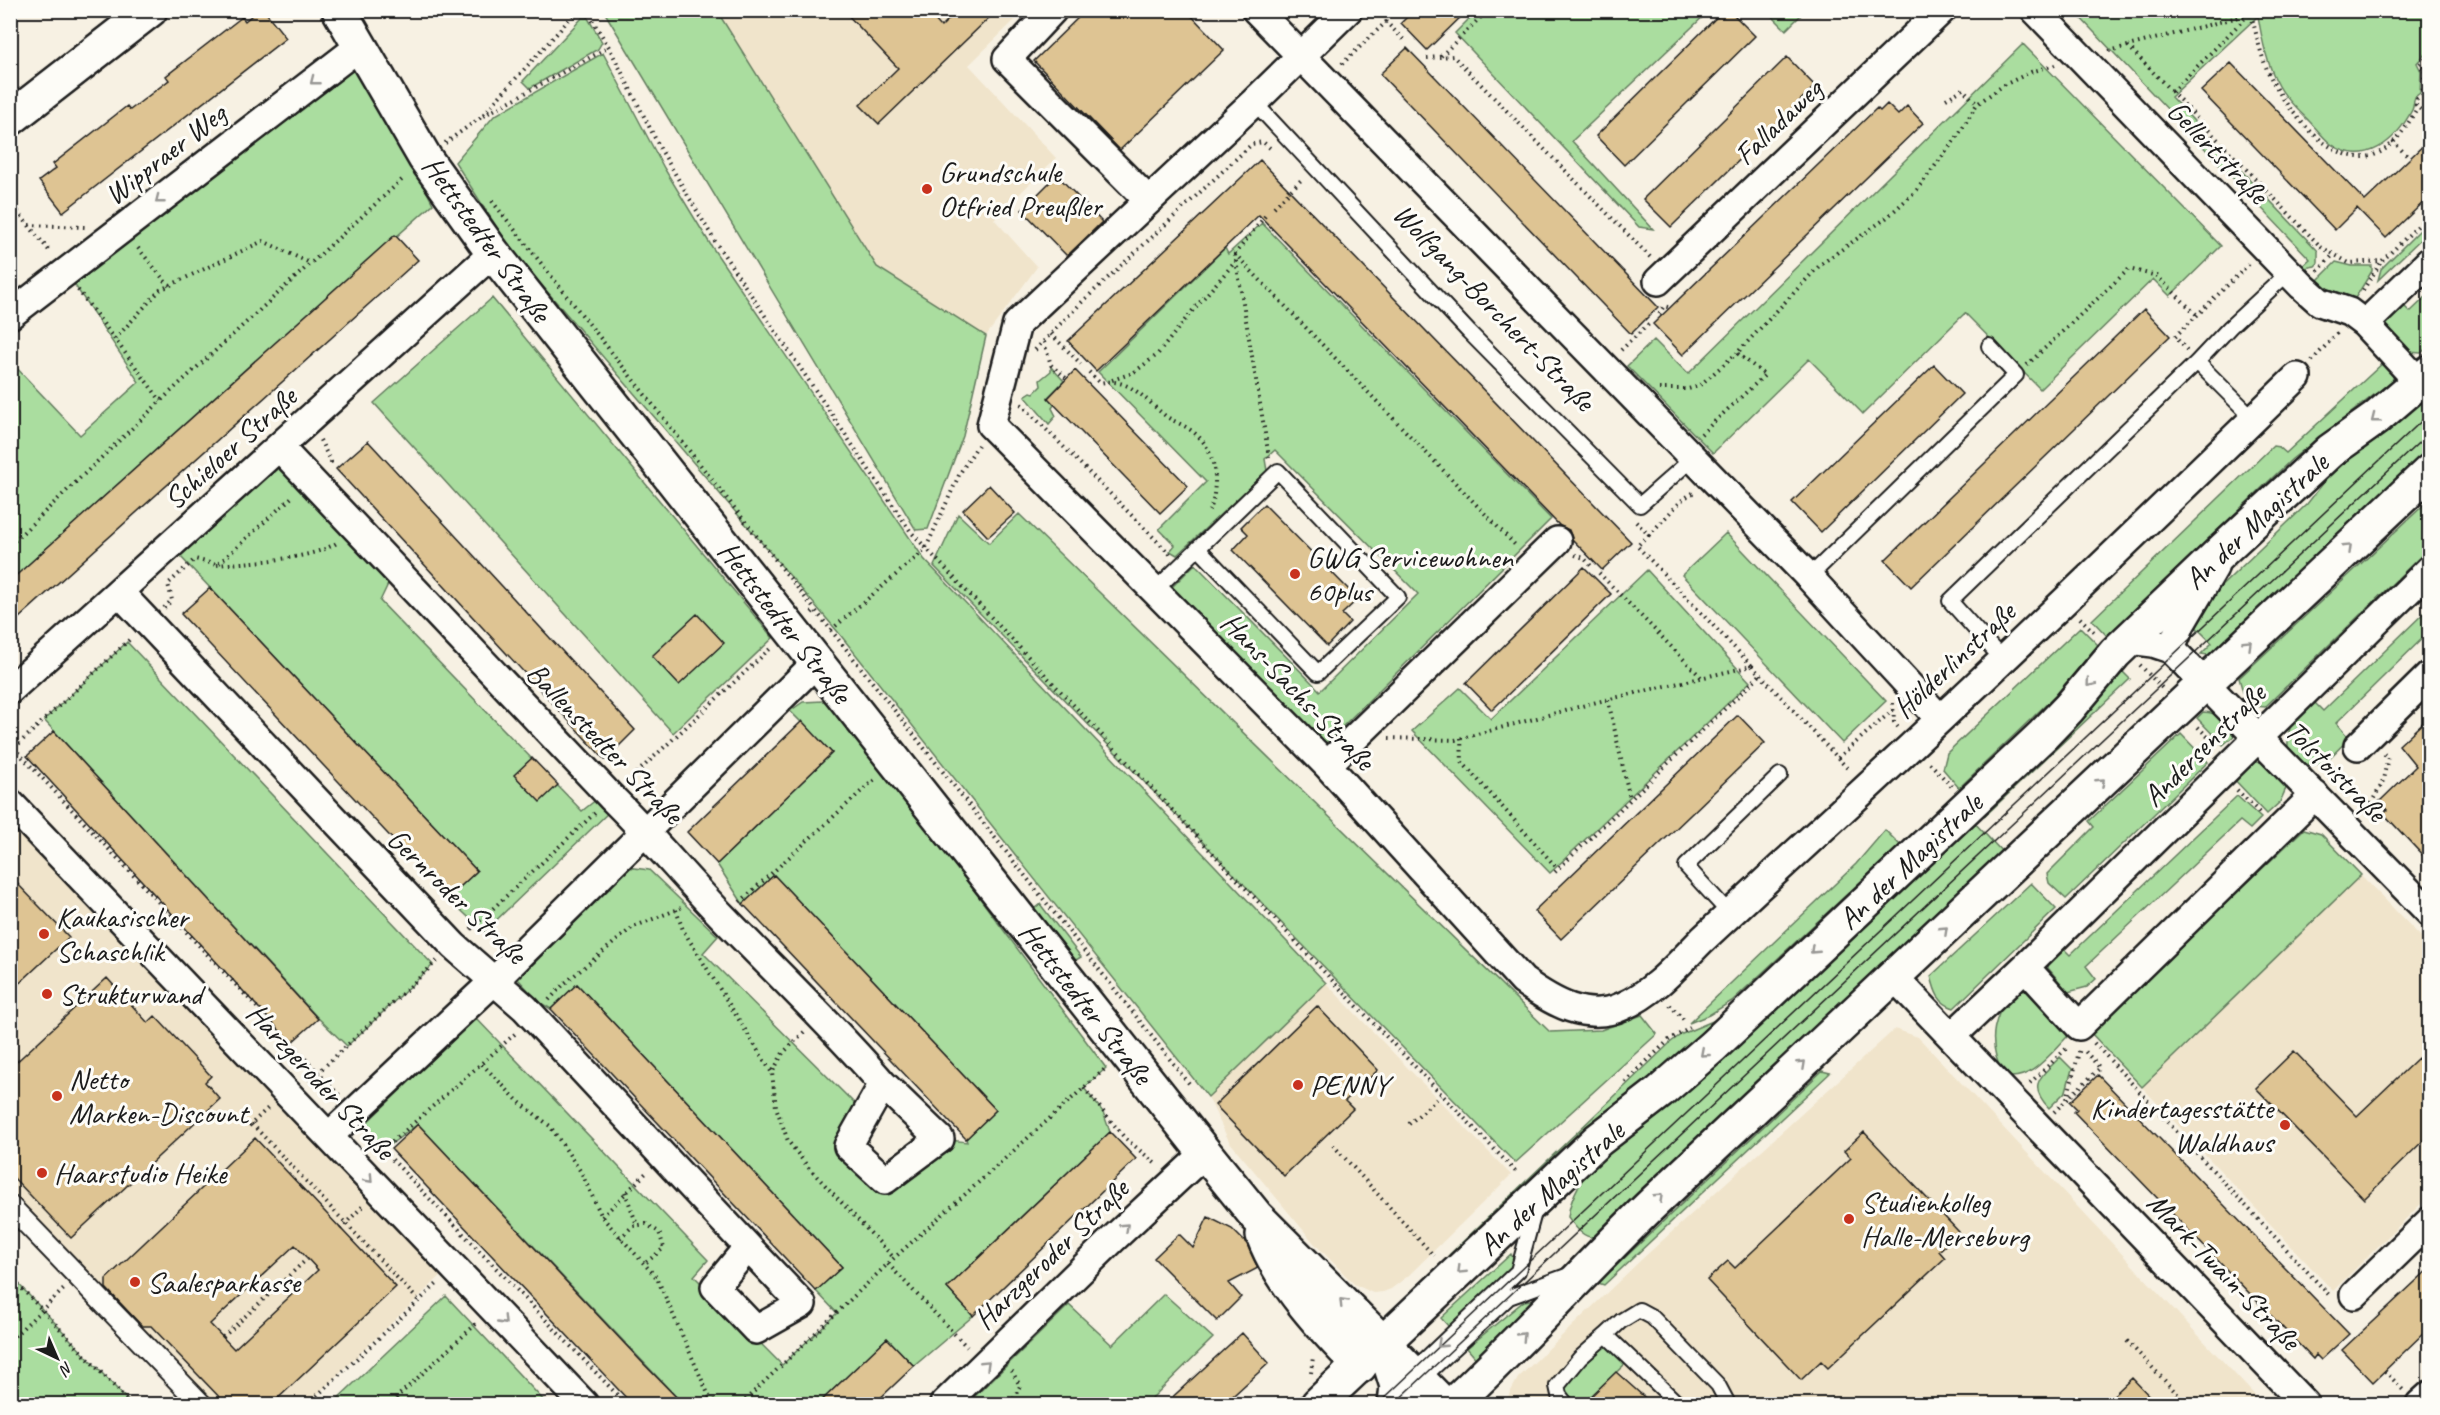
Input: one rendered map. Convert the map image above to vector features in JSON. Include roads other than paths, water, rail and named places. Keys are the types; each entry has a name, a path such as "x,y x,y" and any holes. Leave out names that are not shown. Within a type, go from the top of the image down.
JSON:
{"main road":[{"path":"10,119 150,10"},
{"name":"Hettstedter Straße","path":"339,10 425,158 493,253 803,619 817,662 1256,1216 1384,1344"},
{"name":"An der Magistrale","path":"1318,1404 1384,1344 1528,1185 1598,1140 1660,1092 1713,1046 2035,743 2129,640 2224,549 2330,452 2375,419 2424,377"},
{"path":"1453,1404 1482,1378 1585,1269 1650,1206 2430,471"},
{"name":"Hettstedter Straße","path":"1256,1216 1275,1264 1331,1336 1360,1366"},
{"path":"1384,1344 1398,1394"},
{"path":"1360,1366 1398,1394 1443,1404"}],"street":[{"path":"1053,10 1007,59 1148,200 1254,102 1348,10"},
{"name":"Falladaweg","path":"1662,277 1942,10"},
{"name":"Gellertstraße","path":"2035,10 2288,273 2320,302 2349,312 2365,324 2424,377"},
{"name":"Wolfgang-Borchert-Straße","path":"1262,12 1324,80 1809,577 1940,719"},
{"name":"Wippraer Weg","path":"10,315 360,46"},
{"name":"Hans-Sachs-Straße","path":"1148,200 1017,324 991,425 1327,765 1523,981 1562,1006 1599,1012 1621,1008 1653,988"},
{"name":"Schieloer Straße","path":"10,690 493,253"},
{"path":"2365,324 2430,261"},
{"name":"Hölderlinstraße","path":"1653,988 1866,789 1921,754 1940,719 2297,377"},
{"name":"Ballenstedter Straße","path":"280,448 883,1084"},
{"path":"1327,765 1557,541"},
{"path":"2129,640 2153,643 2171,649 2181,624 2224,549"},
{"name":"Andersenstraße","path":"1952,1036 2430,569"},
{"name":"Gernroder Straße","path":"119,592 454,946 495,980 533,1017 748,1247"},
{"name":"Tolstoistraße","path":"2171,649 2430,913"},
{"path":"329,1136 495,980 817,662"},
{"path":"2370,749 2430,675"},
{"path":"2025,967 2079,1026 2315,795"},
{"name":"Harzgeroder Straße","path":"10,803 584,1404"},
{"name":"Mark-Twain-Straße","path":"1894,977 2305,1404"},
{"name":"Harzgeroder Straße","path":"944,1404 1205,1153"},
{"path":"10,1206 201,1404"},
{"path":"2345,1298 2430,1221"},
{"path":"2420,1404 2430,1395"}],"lane":[{"name":"Wolfgang-Borchert-Straße","path":"1254,102 1469,332 1640,505 1688,454"},
{"path":"2003,660 1950,601 2288,273"},
{"path":"1809,577 2016,375 1989,346"},
{"path":"2198,362 2254,419"},
{"path":"1154,591 1198,548 1278,471 1398,597 1318,673 1198,548"},
{"path":"1730,914 1686,866 1780,775"},
{"path":"1398,1394 1518,1271 1528,1185"},
{"path":"1398,1394 1509,1297 1585,1269"},
{"path":"1566,1404 1559,1395 1557,1386 1580,1358 1621,1321 1639,1310 1652,1317 1718,1385 1726,1404"},
{"path":"1606,1335 1678,1404"}],"tram line":[{"path":"1378,1404 2430,413"},
{"path":"1394,1404 2430,432"}],"place":[{"name":"Grundschule Otfried Preußler","path":"927,189"},
{"name":"GWG Servicewohnen 60plus","path":"1295,574"},
{"name":"Kaukasischer Schaschlik","path":"44,934"},
{"name":"Strukturwand","path":"47,994"},
{"name":"PENNY","path":"1298,1085"},
{"name":"Netto Marken-Discount","path":"57,1096"},
{"name":"Kindertagesstätte Waldhaus","path":"2285,1125"},
{"name":"Haarstudio Heike","path":"42,1173"},
{"name":"Studienkolleg Halle-Merseburg","path":"1849,1219"},
{"name":"Saalesparkasse","path":"135,1282"}]}
